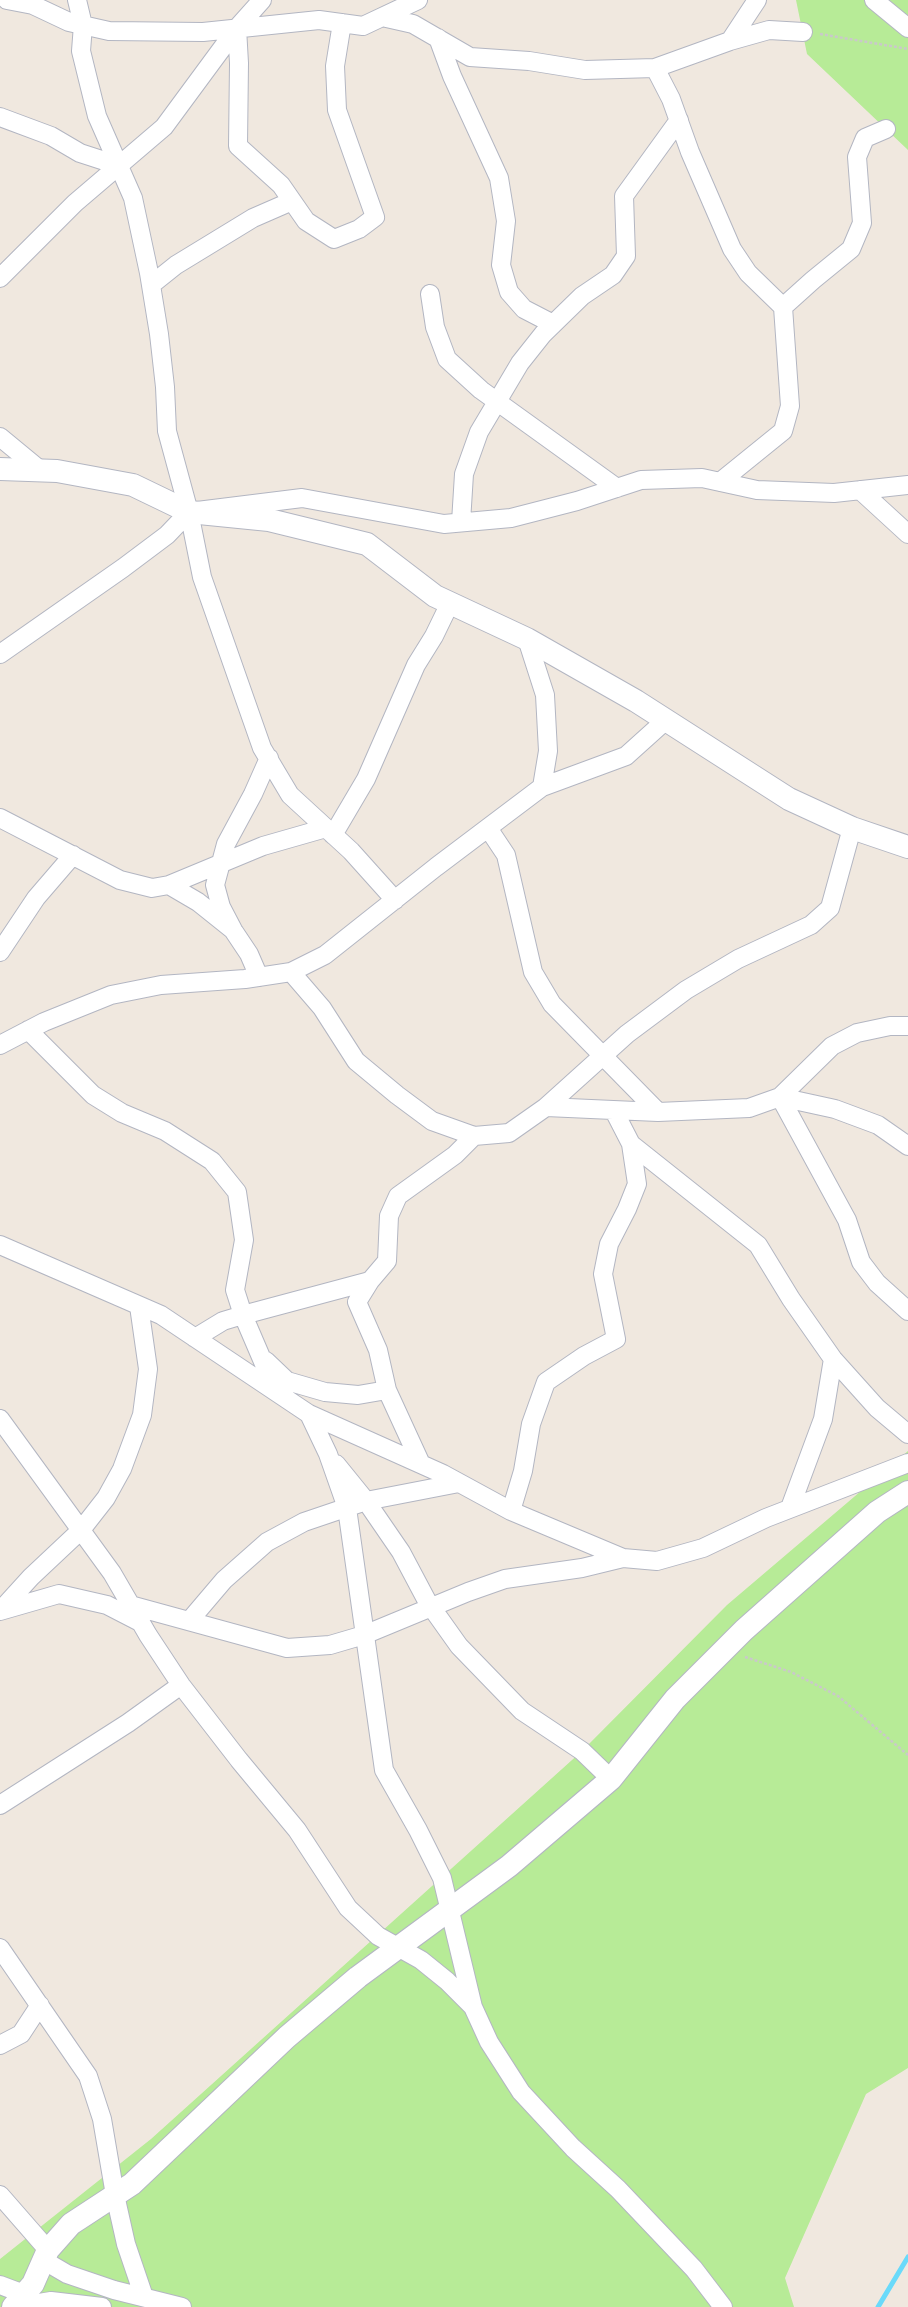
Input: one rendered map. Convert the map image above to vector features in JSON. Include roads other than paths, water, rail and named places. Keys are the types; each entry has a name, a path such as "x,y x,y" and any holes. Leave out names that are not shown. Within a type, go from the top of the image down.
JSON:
{"main road":[{"path":"0,469 57,471 133,485 189,512 269,520 367,544 435,596 527,639 666,720 789,799 852,828 908,847"},
{"path":"17,2303 33,2284 46,2255 71,2224 132,2184 287,2037 358,1977 509,1866 611,1779 675,1699 744,1630 877,1512 908,1492"}],"street":[{"path":"7,0 33,5 69,22 109,31 203,32 319,20 363,26 418,0"},
{"path":"77,0 83,25 81,51 97,116 117,165 133,198 151,285 165,387 167,431 189,512 202,577 262,748 290,795 351,851 395,900"},
{"path":"0,278 75,203 117,165 164,127 237,28 262,0"},
{"path":"730,40 758,0"},
{"path":"874,0 908,28"},
{"path":"382,18 414,24 470,57 529,61 585,70 656,68 730,40 769,30 803,32"},
{"path":"237,28 239,70 238,146 281,185 306,221 334,239 359,229 375,218 336,110 334,66 342,23"},
{"path":"438,38 452,76 499,178 506,221 501,265 509,292 524,309 553,324"},
{"path":"656,68 732,249 748,273 783,307 790,406 783,431 720,482"},
{"path":"0,117 51,136 80,153 117,165"},
{"path":"461,522 464,474 479,432 520,363 543,334 582,296 614,276 626,256 624,196 678,120"},
{"path":"783,307 813,280 852,249 862,223 857,157 864,138 886,129"},
{"path":"151,285 176,265 253,218 292,201"},
{"path":"430,294 435,327 447,359 480,390 617,488"},
{"path":"0,437 40,470"},
{"path":"0,654 167,535 189,512 302,498 444,524 511,518 641,480 702,478 758,490 834,493 908,485"},
{"path":"860,490 908,534"},
{"path":"0,818 120,880 152,888 169,885 263,846 330,831 366,779 416,665 434,636 450,603"},
{"path":"527,639 545,694 548,751 542,787"},
{"path":"0,1045 28,1030 111,995 161,985 259,977 291,972 325,955 542,787 626,756 666,720"},
{"path":"259,977 249,954 232,930 214,885 226,844 253,794 269,758"},
{"path":"488,828 506,855 533,972 552,1004 658,1112"},
{"path":"291,972 322,1008 356,1061 432,1121 474,1136 509,1133 546,1107 627,1034 686,990 738,959 811,925 830,908 852,828"},
{"path":"0,952 36,898 73,855"},
{"path":"169,885 198,902 232,930"},
{"path":"546,1107 658,1112 749,1108 780,1097 832,1046 857,1033 890,1026 908,1026"},
{"path":"28,1030 93,1095 122,1113 165,1131 212,1161 237,1192 244,1240 236,1290 243,1315 277,1392"},
{"path":"780,1097 835,1109 878,1125 908,1146"},
{"path":"780,1097 802,1142 847,1220 861,1262 877,1283 908,1311"},
{"path":"511,1511 522,1471 531,1424 546,1382 584,1356 616,1339 603,1274 609,1244 637,1184 631,1144 614,1111"},
{"path":"421,1464 387,1390 378,1350 357,1302 370,1281 387,1261 389,1216 398,1196 455,1155 474,1136"},
{"path":"631,1144 758,1245 791,1298 833,1360 878,1408 908,1434"},
{"path":"0,1245 161,1315 309,1414 421,1464 511,1511 624,1558 657,1561 703,1548 790,1508 908,1463"},
{"path":"195,1338 223,1321 370,1281"},
{"path":"139,1306 148,1369 142,1415 122,1469 106,1498 81,1530 31,1577 0,1611 59,1594 107,1605 140,1622"},
{"path":"260,1356 287,1381 326,1392 358,1395 387,1390"},
{"path":"790,1508 823,1419 833,1360"},
{"path":"309,1414 328,1454 347,1508 384,1770 418,1830 442,1878 451,1910 461,1961 473,2007 489,2042 521,2092 573,2148 618,2189 694,2269 723,2307"},
{"path":"0,1419 112,1573 140,1622 182,1685 239,1760 297,1830 348,1908 378,1936 400,1947 447,1981 473,2007"},
{"path":"328,1454 366,1501 401,1552 432,1608 458,1646 522,1711 582,1751 611,1779"},
{"path":"190,1620 224,1580 267,1542 304,1522 366,1501 459,1483"},
{"path":"130,1605 190,1620 287,1648 330,1645 364,1635 505,1579 582,1568 624,1558"},
{"path":"0,1805 128,1723 182,1685"},
{"path":"0,1948 88,2076 102,2119 115,2195 126,2244 144,2297"},
{"path":"0,2045 21,2034 40,2005"},
{"path":"0,2195 46,2255 67,2274 114,2290 182,2307"},
{"path":"0,2285 17,2303 51,2301 102,2307"}],"waterway":[{"path":"878,2307 908,2257"}]}
